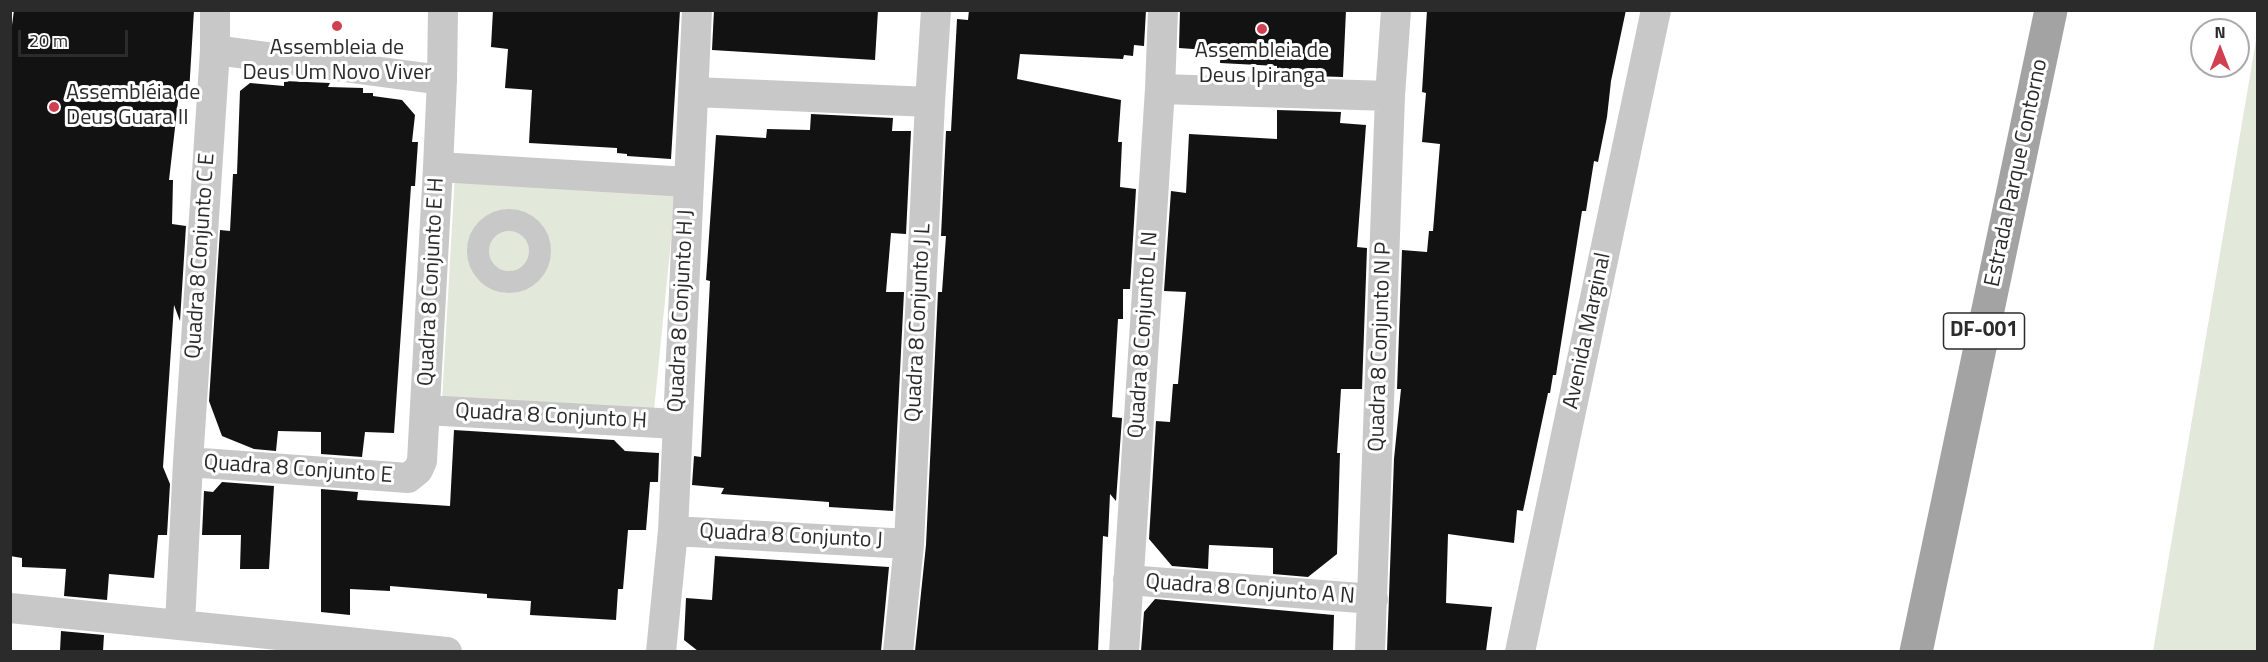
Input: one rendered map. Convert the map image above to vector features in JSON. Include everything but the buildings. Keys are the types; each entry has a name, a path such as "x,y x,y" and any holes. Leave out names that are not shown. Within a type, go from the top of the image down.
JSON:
{"main road":[{"name":"Estrada Parque Contorno","path":"1916,651 2051,10"}],"street":[{"name":"Quadra 8 Conjunto C E","path":"180,624 215,10"},
{"name":"Quadra 8 Conjunto E H","path":"408,478 418,470 422,461 438,166 443,10"},
{"name":"Quadra 8 Conjunto H J","path":"661,651 673,531 697,10"},
{"name":"Quadra 8 Conjunto J L","path":"898,651 909,544 936,10"},
{"name":"Quadra 8 Conjunto L N","path":"1124,651 1160,89 1163,10"},
{"name":"Quadra 8 Conjunto N P","path":"1370,651 1390,96 1396,10"},
{"name":"Avenida Marginal","path":"1520,651 1656,10"},
{"path":"214,50 442,80"},
{"path":"1160,89 1390,96"},
{"path":"694,92 930,102"},
{"path":"438,166 688,182"},
{"name":"Quadra 8 Conjunto H","path":"425,410 677,424"},
{"name":"Quadra 8 Conjunto E","path":"188,462 408,478"},
{"name":"Quadra 8 Conjunto J","path":"673,531 909,544"},
{"name":"Quadra 8 Conjunto A N","path":"1128,580 1372,599"},
{"path":"10,608 439,651"}],"shaded area":[{"path":"2257,34 2257,651 2153,651 2250,78"},
{"path":"455,174 676,191 654,410 442,401"}],"place":[{"name":"Assembleia de Deus Um Novo Viver","path":"337,26"},
{"name":"Assembleia de Deus Ipiranga","path":"1262,29"},
{"name":"Assembléia de Deus Guara II","path":"54,107"}]}
